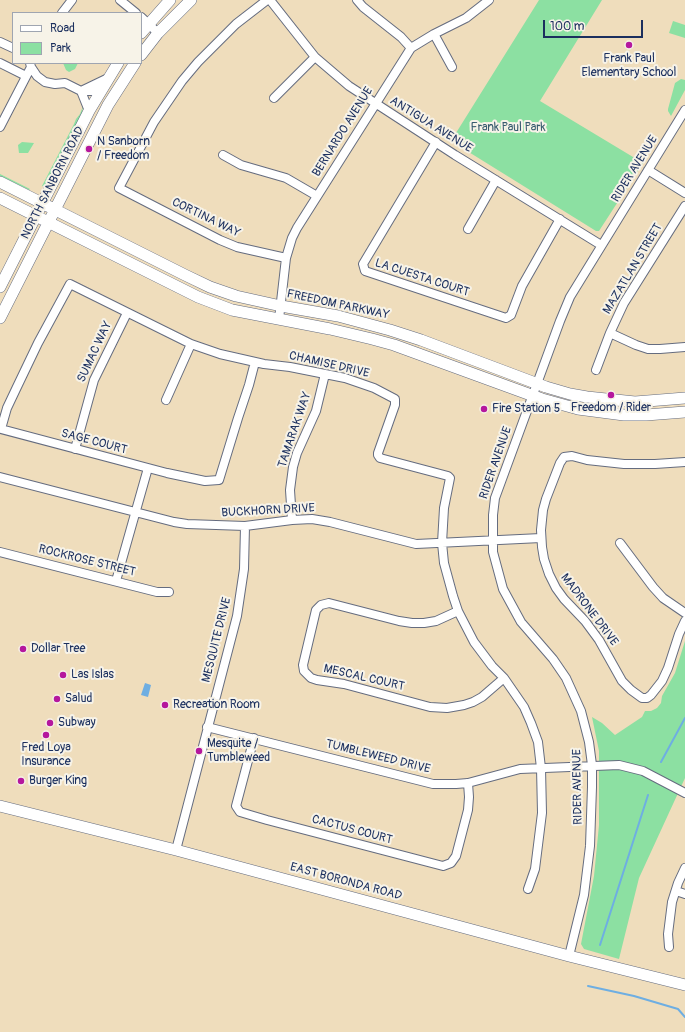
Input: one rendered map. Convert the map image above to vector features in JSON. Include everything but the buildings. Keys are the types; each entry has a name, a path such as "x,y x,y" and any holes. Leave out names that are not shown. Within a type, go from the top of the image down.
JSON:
{"main road":[{"path":"142,30 145,20 170,0"},
{"path":"142,53 158,33 190,0"},
{"name":"NORTH SANBORN ROAD","path":"0,287 88,111 117,64"},
{"name":"NORTH SANBORN ROAD","path":"0,318 108,105 134,64"},
{"name":"FREEDOM PARKWAY","path":"0,182 210,287 236,296 338,316 390,330 429,343 537,384 570,394 635,402 685,398"},
{"name":"FREEDOM PARKWAY","path":"0,198 198,297 232,310 353,334 394,345 532,396 566,406 606,413 646,415 685,412"},
{"name":"EAST BORONDA ROAD","path":"0,806 176,850 569,956 685,985"}],"street":[{"path":"63,12 72,0"},
{"path":"120,0 135,12"},
{"name":"CORTINA WAY","path":"267,0 236,24 198,62 182,81 154,122 119,188 220,240 237,247 286,258"},
{"name":"ANTIGUA AVENUE","path":"270,0 315,58 349,86 375,104 601,245"},
{"path":"357,0 363,7 401,37 411,48"},
{"name":"BERNARDO AVENUE","path":"279,319 286,258 292,238 411,48 434,34 466,18 489,0"},
{"path":"145,20 158,33"},
{"path":"434,34 452,67"},
{"path":"0,42 12,48"},
{"path":"274,98 315,58"},
{"path":"0,63 26,76"},
{"path":"0,127 31,65"},
{"path":"31,65 37,76 45,82 55,84 65,83 81,91 100,91"},
{"path":"81,91 108,78"},
{"path":"81,91 88,111"},
{"name":"RIDER AVENUE","path":"569,956 580,913 588,866 592,814 592,765 587,732 576,698 566,678 553,659 524,626 514,611 503,589 492,541 495,498 570,297 685,110"},
{"name":"LA CUESTA COURT","path":"436,142 362,264 365,271 369,274 506,318 512,315 522,286 560,219"},
{"path":"223,155 241,165 286,178 317,196"},
{"path":"648,170 685,193"},
{"path":"468,229 496,180"},
{"name":"MAZATLAN STREET","path":"596,370 610,333 624,303 685,206"},
{"name":"CHAMISE DRIVE","path":"70,284 191,344 220,354 255,362 326,374 362,382 391,396 395,399 395,405 378,452 380,458 448,476 450,478 444,508 442,543"},
{"name":"SAGE COURT","path":"70,284 38,343 16,389 7,408 1,429 191,479 205,481 219,480 255,362"},
{"name":"SUMAC WAY","path":"75,449 94,380 127,313"},
{"path":"610,333 648,349 685,347"},
{"path":"166,400 191,344"},
{"name":"TAMARAK WAY","path":"292,520 290,490 293,467 297,453 316,411 326,374"},
{"name":"MADRONE DRIVE","path":"685,462 624,464 587,460 572,456 564,457 560,463 543,510 541,538 546,567 556,588 596,636 622,681 642,698 651,695 666,674 679,634 685,621"},
{"path":"116,581 148,468"},
{"name":"BUCKHORN DRIVE","path":"0,477 186,524 246,526 312,519 330,522 416,544 541,538"},
{"name":"MESQUITE DRIVE","path":"176,850 238,608 244,568 246,526"},
{"path":"442,543 444,563 458,611 474,642 483,655 504,678 524,707 538,742 541,768 542,812 535,870 528,889"},
{"path":"620,543 663,598 685,613"},
{"name":"ROCKROSE STREET","path":"0,552 157,592 169,592"},
{"name":"MESCAL COURT","path":"458,611 436,621 424,624 412,624 399,622 329,603 321,605 316,610 303,665 304,671 311,678 317,680 344,684 430,707 447,708 464,705 477,699 504,678"},
{"name":"TUMBLEWEED DRIVE","path":"207,727 421,782 444,784 468,783 520,769 619,765 635,768 654,776 685,794"},
{"name":"CACTUS COURT","path":"254,738 236,806 240,812 443,866 451,863 456,856 468,810 468,783"},
{"path":"669,947 670,920 676,891 685,868"},
{"path":"676,891 685,894"}],"green space":[{"name":"Frank Paul Park","path":"539,0 602,0 540,101 643,163 599,231 596,231 451,141"},
{"path":"673,21 685,25 685,38 669,33"},
{"path":"63,64 78,64 75,69 69,72 66,70"},
{"path":"681,79 685,80 685,90 671,116 668,109 675,83"},
{"path":"83,106 82,113 45,187 42,186 76,119 80,114"},
{"path":"22,142 34,143 28,153 19,153 18,145"},
{"path":"0,174 30,189 29,190 0,176"},
{"path":"685,641 685,778 639,878 619,959 584,949 581,944 594,876 599,825 599,751 592,717 602,723 615,735 642,717 645,711 651,711 657,708 661,703 662,696 675,673"}],"water":[{"path":"145,683 151,685 148,697 141,695"}],"waterway":[{"path":"661,762 685,718"},
{"path":"600,945 648,795"},
{"path":"588,986 634,996 678,1009 685,1017"}],"place":[{"name":"Frank Paul Elementary School","path":"629,45"},
{"name":"N Sanborn / Freedom","path":"89,149"},
{"name":"Freedom / Rider","path":"611,395"},
{"name":"Fire Station 5","path":"484,409"},
{"name":"Dollar Tree","path":"23,649"},
{"name":"Las Islas","path":"63,675"},
{"name":"Salud","path":"57,699"},
{"name":"Recreation Room","path":"165,705"},
{"name":"Subway","path":"50,723"},
{"name":"Fred Loya Insurance","path":"46,735"},
{"name":"Mesquite / Tumbleweed","path":"199,751"},
{"name":"Burger King","path":"21,781"}]}
